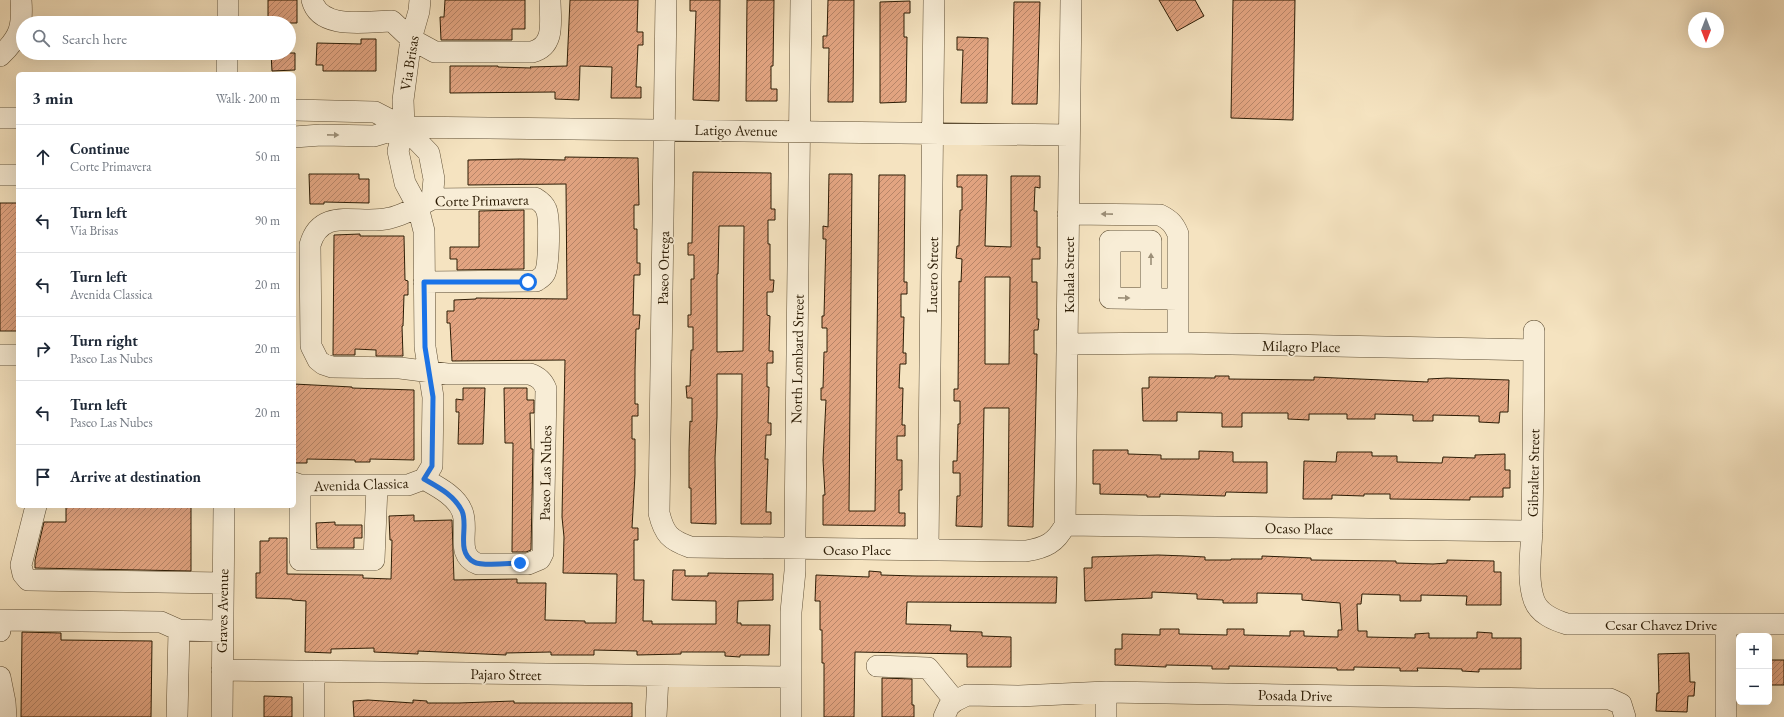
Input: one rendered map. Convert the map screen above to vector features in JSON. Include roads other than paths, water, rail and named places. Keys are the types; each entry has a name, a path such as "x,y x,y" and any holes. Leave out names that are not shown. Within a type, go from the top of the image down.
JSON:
{"street":[{"path":"21,0 23,16"},
{"path":"228,0 228,16"},
{"path":"312,0 318,13 335,22 392,21 411,39 435,52 532,52 538,50 547,42 550,36 550,0"},
{"name":"Via Brisas","path":"420,0 419,11 411,39 403,100 404,127 398,151 405,183 425,203"},
{"name":"Paseo Ortega","path":"666,0 659,513 662,526 666,534"},
{"name":"North Lombard Street","path":"791,717 791,612 796,549 801,0"},
{"name":"Lucero Street","path":"928,550 934,0"},
{"name":"Kohala Street","path":"1065,526 1071,0"},
{"path":"0,56 12,44 16,36"},
{"path":"227,60 227,72"},
{"name":"Latigo Avenue","path":"296,110 375,112 404,127"},
{"path":"0,118 16,118"},
{"name":"Via Brisas","path":"404,127 429,153 434,179 425,203 424,231 425,347 433,397 432,466 424,479"},
{"name":"Latigo Avenue","path":"296,137 321,135 374,136 404,127 1069,135"},
{"path":"402,172 432,166"},
{"path":"0,175 16,175"},
{"name":"Corte Primavera","path":"424,282 536,281 545,273 547,264 548,217 547,209 541,201 535,198 522,197 425,203"},
{"name":"Paseo Las Nubes","path":"425,203 390,219 364,221 335,220 326,222 315,232 310,245 311,346 318,360 323,364 332,367 400,368 447,374 530,374 541,380 546,389 544,549 540,559 528,564 474,562 465,553 462,512"},
{"path":"1068,214 1146,214 1168,219 1175,225 1178,234 1178,343"},
{"path":"1151,298 1178,299"},
{"name":"Milagro Place","path":"1067,344 1534,340"},
{"name":"Gibralter Street","path":"1534,340 1531,587 1535,602 1542,612"},
{"path":"0,355 16,355"},
{"name":"Avenida Classica","path":"296,486 408,485 424,479 443,490 455,501 462,512"},
{"path":"296,486 300,560 374,560 377,486"},
{"path":"35,508 21,565 23,574 28,580 223,583"},
{"name":"Graves Avenue","path":"222,717 224,508"},
{"name":"Ocaso Place","path":"666,534 677,542 690,547 1026,551 1040,549 1050,544 1060,534 1065,526 1532,531"},
{"name":"Cesar Chavez Drive","path":"1542,612 1553,620 1567,624 1784,624"},
{"path":"0,631 0,620 161,622 179,630 222,631"},
{"path":"1726,624 1726,717"},
{"path":"177,717 179,630"},
{"name":"Posada Drive","path":"877,666 928,668 950,709 967,695 1019,696 1106,692 1610,699 1621,704 1625,717"},
{"name":"Pajaro Street","path":"222,670 791,678"},
{"path":"314,671 314,717"},
{"path":"656,717 658,676"},
{"path":"0,677 5,702 6,717"},
{"path":"1106,692 1106,717"}]}
